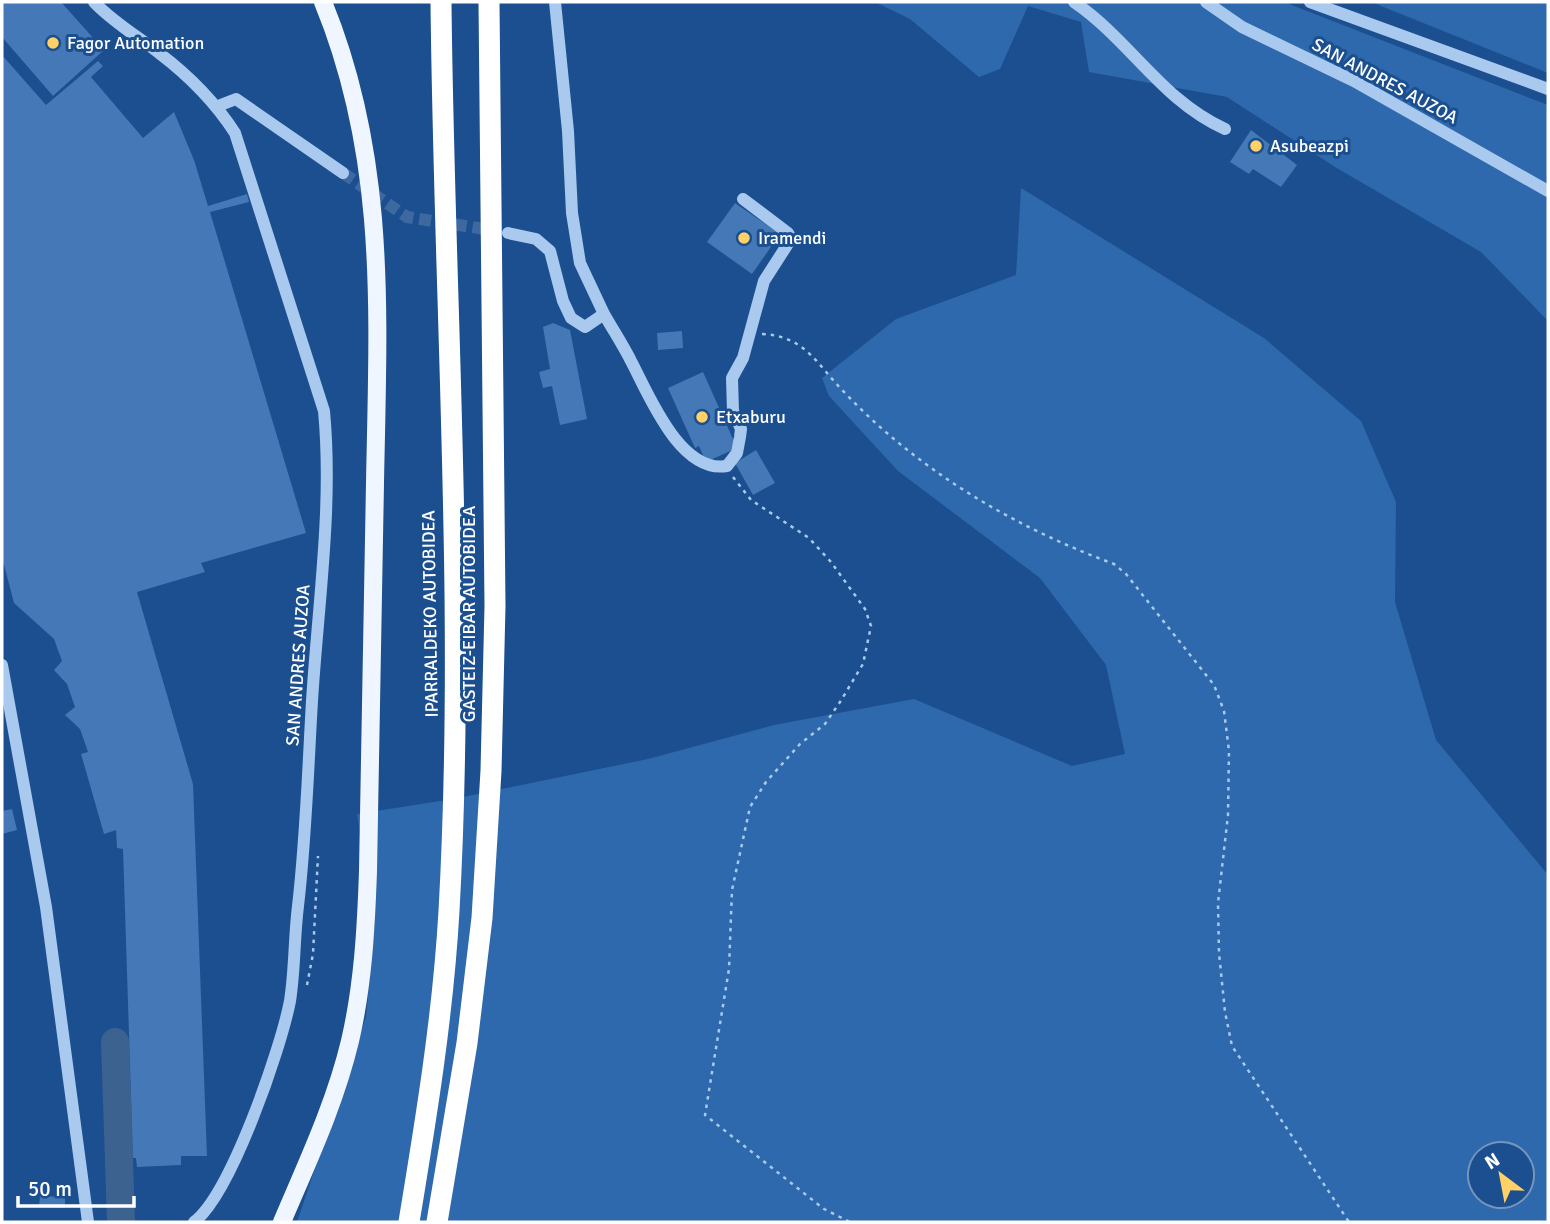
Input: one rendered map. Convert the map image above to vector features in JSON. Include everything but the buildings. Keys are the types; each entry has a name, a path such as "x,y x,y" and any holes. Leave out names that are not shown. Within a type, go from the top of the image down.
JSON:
{"highway":[{"name":"IPARRALDEKO AUTOBIDEA","path":"409,1222 436,1045 449,915 455,778 441,2"},
{"name":"GASTEIZ-EIBAR AUTOBIDEA","path":"437,1222 467,1043 482,918 491,771 495,606 489,2"}],"main road":[{"path":"282,1222 326,1116 349,1042 364,957 368,871 379,277 369,169 358,107 343,51 323,2"}],"street":[{"name":"SAN ANDRES AUZOA","path":"94,2 108,16 162,55 218,106 234,133 324,411 328,449 327,517 316,634 304,868 289,1002 276,1050 241,1146 219,1189 194,1222"},
{"path":"555,2 574,226 580,263 657,412 681,446 713,468 727,466 737,453 741,429 733,411 732,378 743,358 764,281 792,239 788,233 743,199"},
{"path":"1074,2 1121,40 1171,96 1225,129"},
{"name":"SAN ANDRES AUZOA","path":"1206,2 1242,27 1354,81 1548,191"},
{"path":"1310,2 1548,89"},
{"path":"218,106 236,99 343,173"},
{"path":"508,233 536,239 550,251 563,302 571,318 585,327 604,314"},
{"path":"2,665 46,907 88,1222"}],"path":[{"path":"750,334 782,335 806,348 846,395 908,453 1020,524 1114,564 1126,574 1214,685 1224,711 1229,751 1227,815 1218,903 1225,1012 1232,1046 1349,1222"},
{"path":"727,466 751,500 809,538 831,562 865,609 871,626 863,664 840,702 825,723 800,744 766,782 750,807 732,890 729,969 705,1115 824,1209 850,1222"}],"shaded area":[{"path":"875,2 1284,2 1548,105 1548,321 1481,252 1335,167 1227,97 1089,72 1081,22 1028,6 1000,69 979,77 910,19"},
{"path":"1372,2 1548,2 1548,73 1381,6"},
{"path":"1021,188 1264,338 1361,421 1396,502 1395,602 1436,740 1548,875 1548,1222 297,1222 366,1017 375,922 357,814 453,799 648,759 774,725 914,699 1072,766 1125,754 1106,665 1040,578 898,471 829,396 822,378 896,319 1016,275"}],"waterway":[{"path":"115,1042 121,1222"}],"tunnel":[{"path":"343,173 407,217 497,231"}],"place":[{"name":"Fagor Automation","path":"53,43"},
{"name":"Asubeazpi","path":"1256,146"},
{"name":"Iramendi","path":"744,238"},
{"name":"Etxaburu","path":"702,417"}]}
